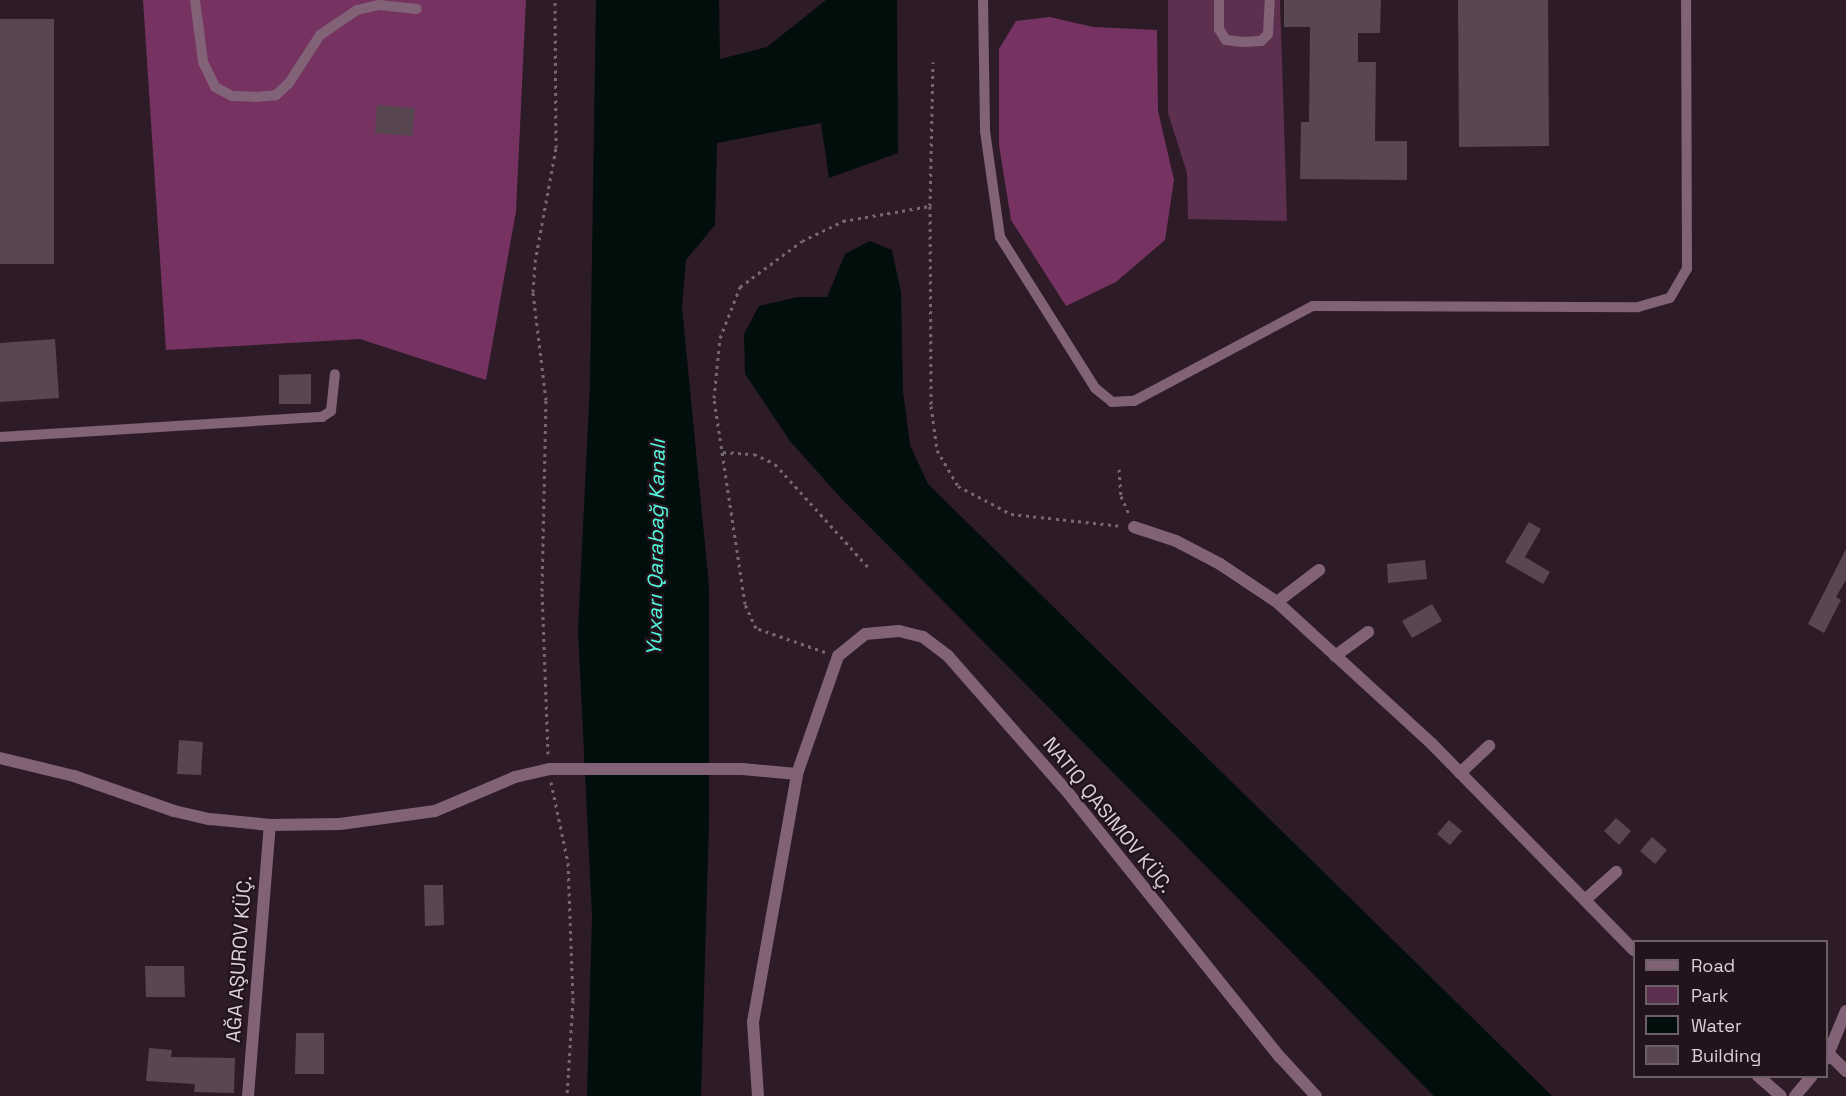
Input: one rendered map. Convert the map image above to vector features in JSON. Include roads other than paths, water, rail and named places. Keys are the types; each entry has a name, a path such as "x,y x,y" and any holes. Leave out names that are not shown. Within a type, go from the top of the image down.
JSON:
{"street":[{"path":"1134,527 1176,541 1221,564 1277,602 1460,773 1633,948"},
{"path":"1277,602 1319,570"},
{"path":"758,1096 753,1022 797,774 838,656 865,634 899,631 923,637 948,656 1065,789 1280,1057 1316,1096"},
{"path":"1335,656 1368,632"},
{"path":"1460,773 1489,746"},
{"path":"0,758 74,776 174,811 210,819 270,825 340,824 435,811 515,777 549,769 742,770 797,774"},
{"name":"AĞA AŞUROV KÜÇ.","path":"248,1096 270,825"},
{"path":"1585,900 1616,872"},
{"path":"1846,1011 1828,1057 1846,1071"},
{"path":"1759,1078 1780,1096"},
{"path":"1795,1096 1811,1078"}],"lane":[{"path":"195,0 203,62 215,87 232,96 255,97 276,95 289,83 320,35 357,10 379,5 417,9"},
{"path":"983,0 985,131 1000,237 1095,388 1112,402 1134,401 1313,306 1638,307 1670,298 1688,269 1686,0"},
{"path":"1219,0 1219,29 1226,40 1243,42 1261,41 1268,34 1270,0"},
{"path":"0,437 322,417 331,411 335,374"}],"water":[{"name":"Yuxarı Qarabağ Kanalı","path":"596,0 719,0 720,59 767,47 826,0 897,0 898,153 829,178 821,123 717,143 715,225 686,260 682,307 709,586 709,821 701,1096 587,1096 592,916 578,630 590,383"},
{"path":"870,241 892,250 901,292 903,392 910,445 928,484 1552,1096 1434,1096 839,496 790,441 745,374 744,334 759,306 798,297 827,297 845,254"}]}
